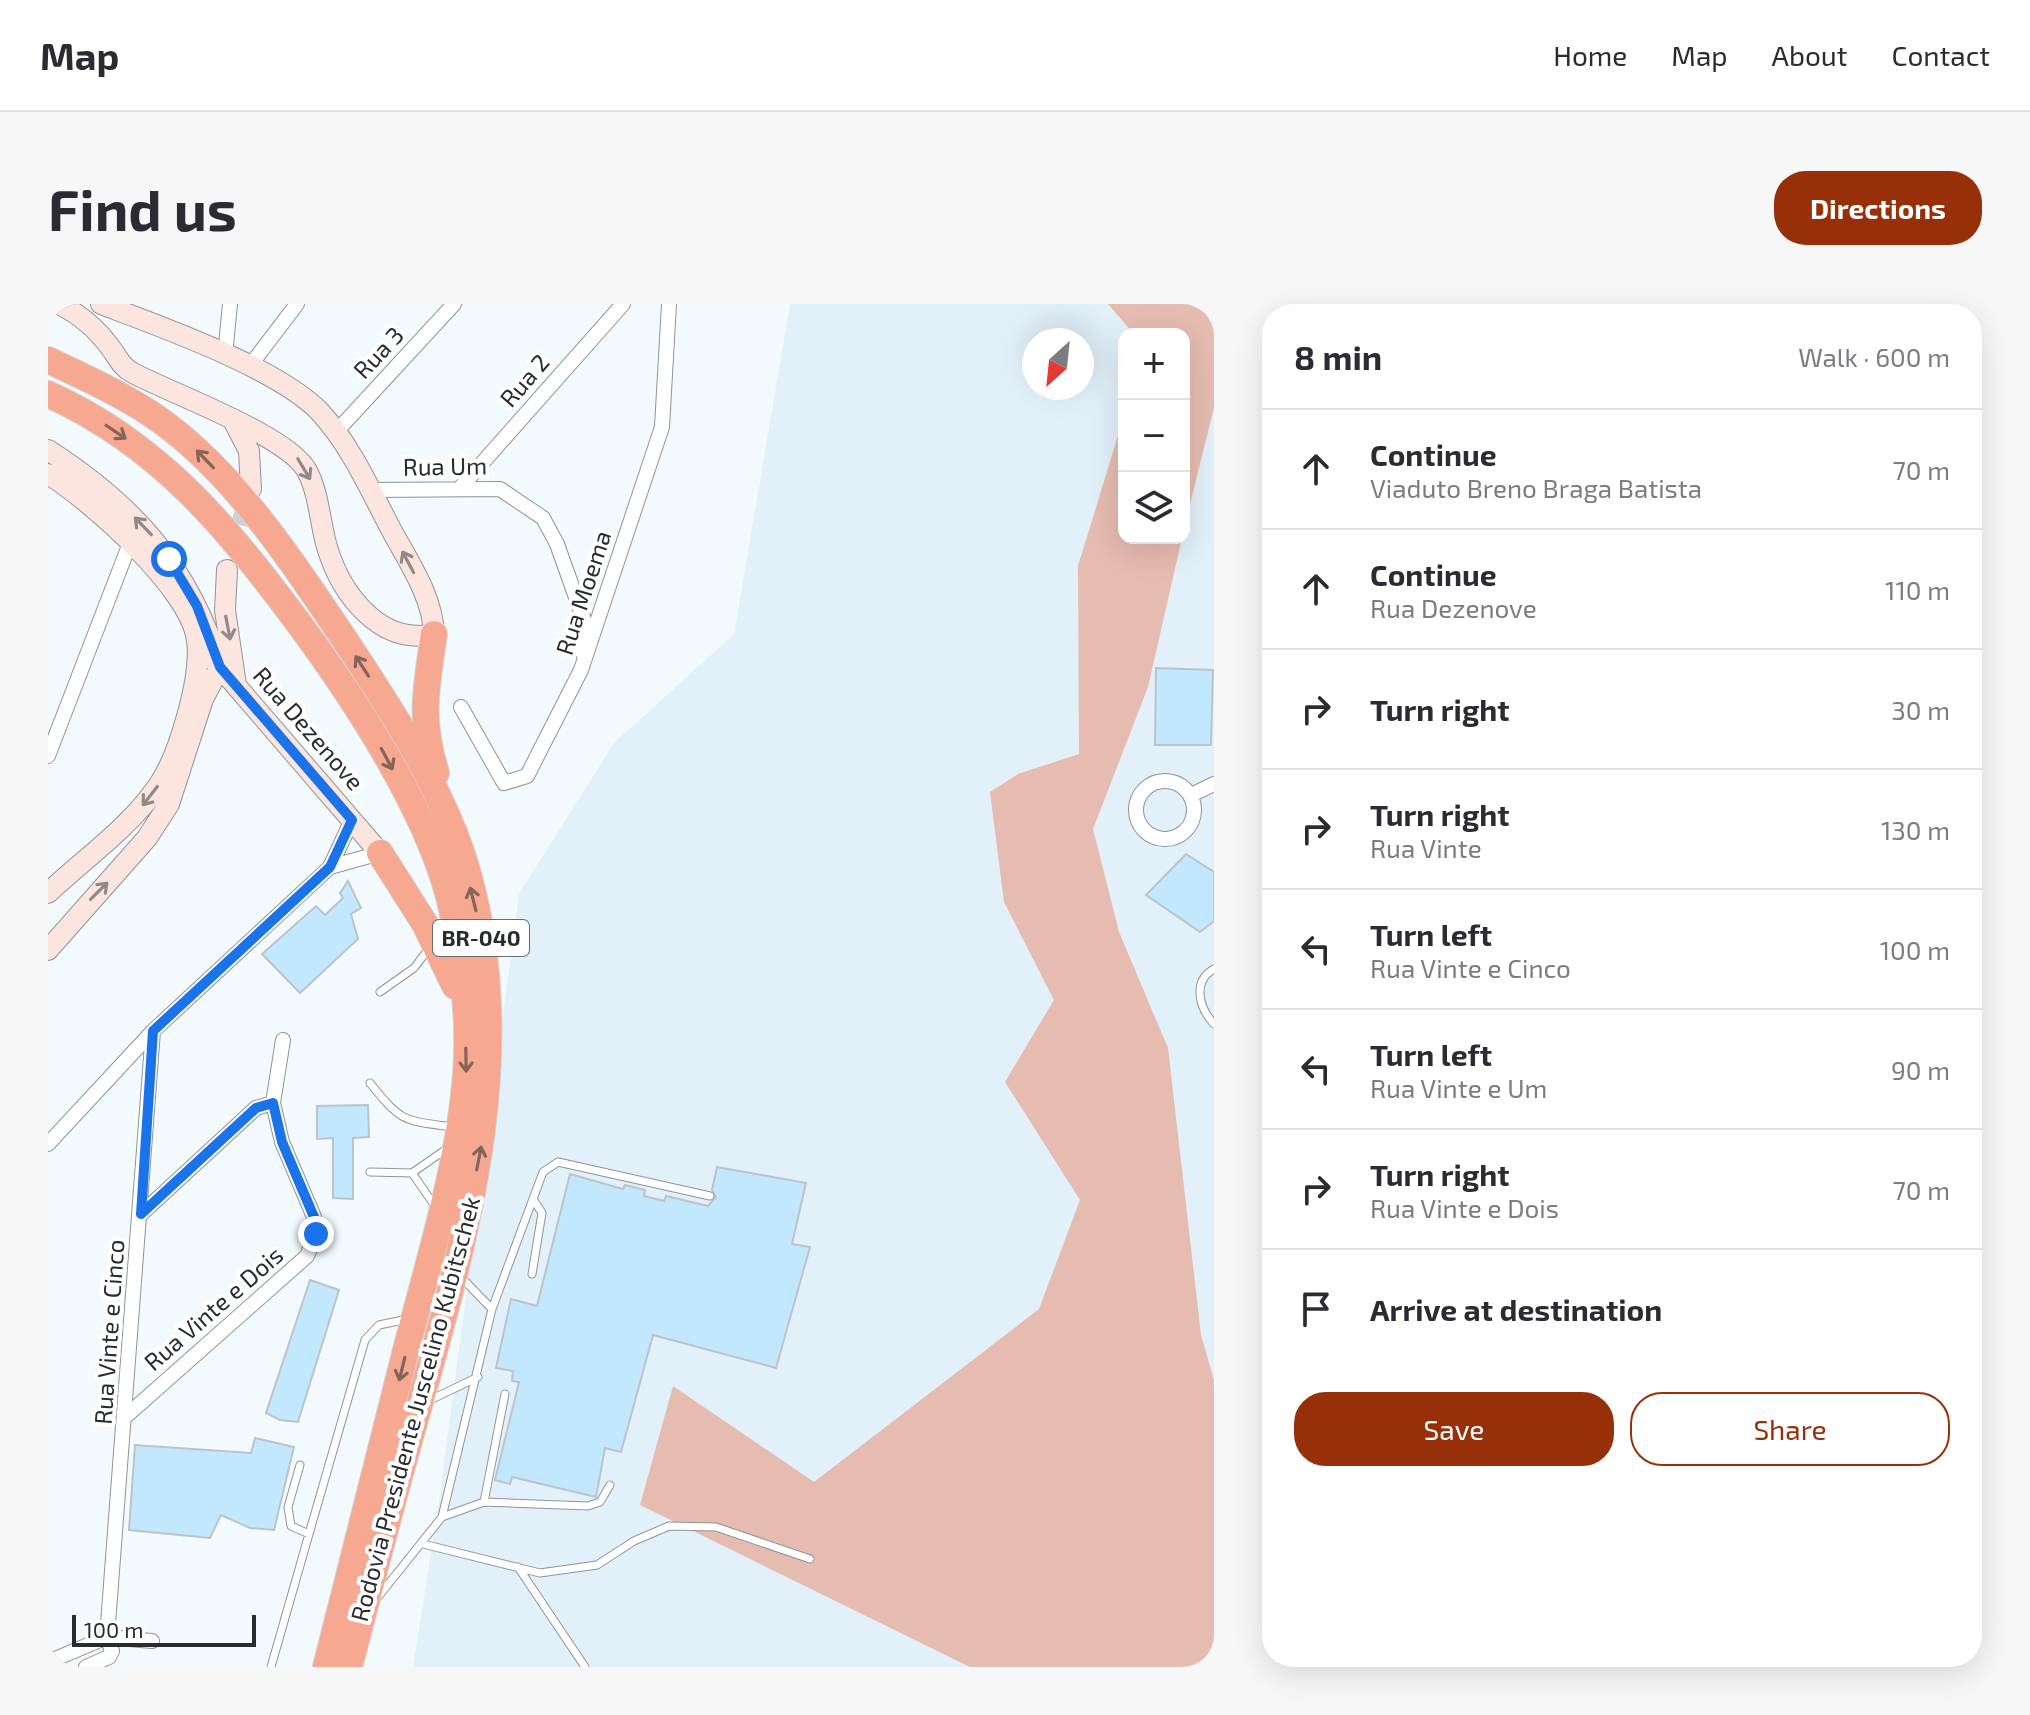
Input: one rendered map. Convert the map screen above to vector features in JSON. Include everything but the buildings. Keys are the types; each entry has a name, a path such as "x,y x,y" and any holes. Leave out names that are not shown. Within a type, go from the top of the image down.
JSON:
{"highway":[{"name":"Rodovia Presidente Juscelino Kubitschek","path":"48,360 150,413 199,452 280,550 367,675 434,791 461,853 477,916 489,1021 482,1145 455,1270 349,1667"},
{"name":"Rodovia Presidente Juscelino Kubitschek","path":"48,394 110,428 150,456 229,530 307,634 375,735 424,830 453,912 464,1003 466,1072 457,1135 441,1215 326,1667"},
{"path":"434,634 424,687 427,743 461,853"},
{"path":"380,853 434,942 464,1003"}],"main road":[{"path":"59,304 77,313 112,348 126,370 293,452 307,470 335,570 367,614 403,635 416,638 434,634 428,602 370,490 336,432 309,403 225,355 101,304"},
{"path":"112,348 124,329 145,321"},
{"path":"234,422 249,451 251,489"},
{"path":"48,450 118,500 151,533 197,606 220,667 203,699 169,804 147,838 48,950"},
{"name":"Rua Dezenove","path":"48,474 105,515 161,574 197,639 380,853"},
{"path":"197,606 211,595 229,563 225,610 237,685"},
{"path":"48,893 145,804 160,783 185,723 195,671 197,639"}],"street":[{"path":"225,355 230,304"},
{"path":"249,367 297,304"},
{"name":"Rua 3","path":"336,432 454,304"},
{"name":"Rua 2","path":"461,487 623,304"},
{"name":"Rua Moema","path":"461,707 504,783 527,776 581,670 662,427 669,304"},
{"name":"Rua Um","path":"370,490 500,489 543,518 557,544 584,620 581,670"},
{"path":"48,756 130,543"},
{"path":"1157,781 1176,782 1191,795 1192,823 1178,836 1159,838 1142,828 1138,820 1137,801 1149,785 1157,781"},
{"path":"1191,795 1214,784"},
{"path":"48,1144 153,1031 330,867 352,820"},
{"path":"330,867 380,853"},
{"name":"Rua Vinte e Cinco","path":"107,1637 153,1031"},
{"name":"Rua Vinte e Dois","path":"125,1417 307,1256 316,1234 314,1217 282,1142 273,1103 283,1040"},
{"path":"141,1214 256,1108 273,1103"},
{"path":"86,1667 109,1657 112,1651 107,1637"},
{"path":"48,1662 107,1637 152,1641"}],"lane":[{"path":"380,992 414,968 434,942"},
{"path":"1214,969 1200,987 1200,1000 1214,1024"},
{"path":"370,1083 395,1114 457,1135"},
{"path":"370,1172 412,1173 457,1135"},
{"path":"363,1613 423,1544 442,1517 492,1309 543,1172 558,1162 710,1196"},
{"path":"412,1173 441,1215"},
{"path":"532,1274 542,1213 533,1199"},
{"path":"455,1270 492,1309"},
{"path":"271,1667 365,1340 379,1325 415,1318"},
{"path":"419,1406 478,1377"},
{"path":"484,1502 505,1394"},
{"path":"300,1465 288,1507 291,1526 309,1534"},
{"path":"442,1517 484,1502 588,1506 600,1502 610,1485"},
{"path":"423,1544 540,1573 597,1565 634,1541 669,1526 716,1527 810,1559"},
{"path":"518,1567 585,1667"}],"shaded area":[{"path":"790,304 1214,304 1214,1667 413,1667 439,1501 519,894 614,743 734,634"},
{"path":"1108,304 1214,304 1214,408 1190,504 1190,328 1129,328"},
{"path":"1118,436 1118,544 1181,544 1148,687 1093,829 1119,932 1168,1048 1201,1335 1214,1380 1214,1667 970,1667 640,1505 673,1386 814,1482 1039,1309 1080,1200 1005,1082 1054,1000 1004,902 990,792 1018,774 1079,754 1078,566"}],"tunnel":[{"path":"233,554 250,492"}],"route":[{"path":"169,559 197,606 220,667 352,820 330,867 153,1031 141,1214 256,1108 273,1103 282,1142 314,1217 316,1234"}]}
